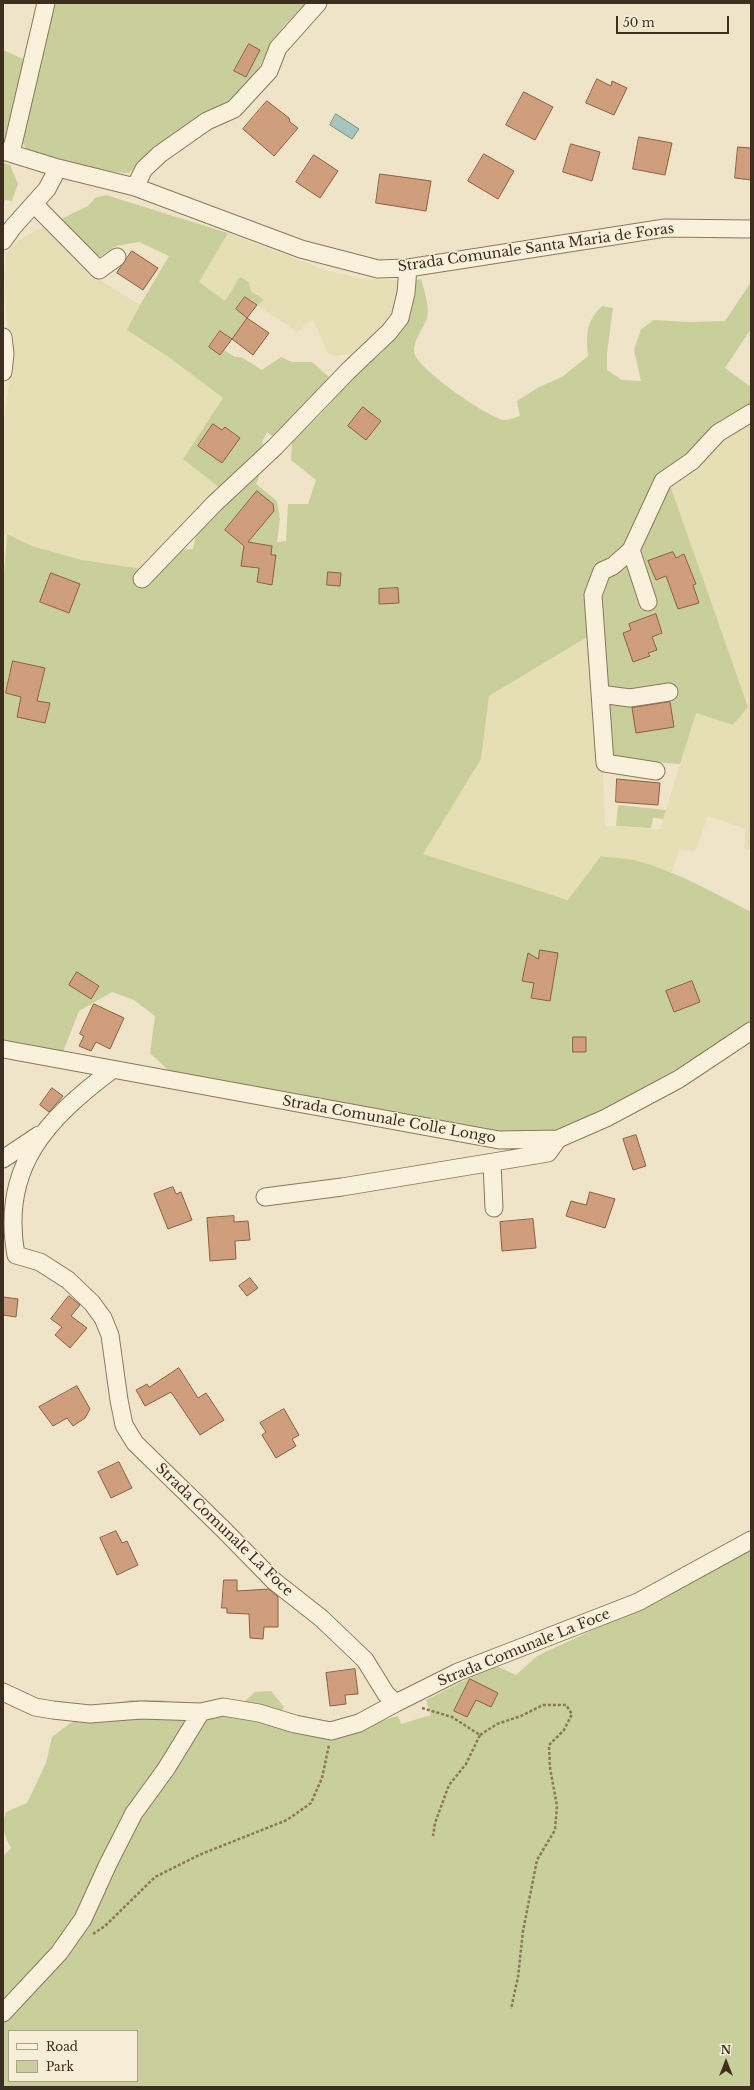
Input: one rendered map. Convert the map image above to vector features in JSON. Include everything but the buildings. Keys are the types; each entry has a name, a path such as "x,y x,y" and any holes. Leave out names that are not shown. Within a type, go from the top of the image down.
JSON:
{"street":[{"path":"7,152 46,3"},
{"path":"135,187 144,169 160,154 207,121 234,109 269,71 278,48 318,3"},
{"name":"Strada Comunale Santa Maria de Foras","path":"7,152 58,168 135,187 301,249 378,269 408,268 665,228 751,229"},
{"path":"3,241 13,226 47,189 58,168"},
{"path":"34,204 99,270 117,258"},
{"path":"142,579 214,504 275,447 348,370 389,332 400,318 406,293 408,268"},
{"path":"3,337 5,354 3,372"},
{"path":"656,771 605,763 593,595 602,571 613,566 631,550 663,481 692,461 718,433 751,413"},
{"path":"631,550 648,602"},
{"path":"600,694 630,698 669,692"},
{"name":"Strada Comunale Colle Longo","path":"3,1049 499,1140 558,1139 606,1118 679,1079 751,1031"},
{"name":"Strada Comunale La Foce","path":"112,1070 55,1119 33,1148 24,1165 15,1195 12,1232 16,1255 40,1262 68,1280 92,1303 103,1318 110,1336 124,1425 135,1444 274,1581 321,1618 365,1660 386,1694 396,1703 458,1672 638,1602 751,1540"},
{"path":"3,1159 36,1136 43,1134"},
{"path":"265,1197 342,1187 548,1153 558,1139"},
{"path":"492,1163 494,1208"},
{"path":"3,1692 34,1707 53,1710 90,1714 141,1710 201,1712 222,1707 259,1713 295,1724 331,1730 359,1723 396,1703"},
{"path":"3,2013 59,1953 83,1919 108,1864 134,1813 166,1769 201,1712"}],"path":[{"path":"433,1836 436,1823 450,1785 466,1764 480,1735 497,1724 521,1716 543,1705 566,1705 572,1714 564,1730 549,1745 550,1768 557,1806 555,1830 537,1860 527,1911 518,1977 511,2009"},
{"path":"436,1711 452,1717 480,1735"},
{"path":"92,1934 105,1926 155,1877 199,1855 287,1820 311,1803 322,1778 331,1730"}],"shaded area":[{"path":"44,226 97,278 140,305 128,330 167,356 223,398 183,459 221,489 143,569 82,560 32,546 8,534 3,536 3,428 10,377 4,273 6,254 16,242"},
{"path":"228,233 328,271 364,279 400,280 400,298 390,322 361,350 350,354 335,356 328,353 314,322 310,321 297,332 257,305 264,300 251,291 249,282 240,278 225,301 198,282"},
{"path":"751,420 751,850 744,848 746,829 708,816 695,851 679,849 672,872 637,861 601,856 569,900 422,854 481,759 489,696 592,634 598,769 603,771 605,826 660,829 696,712 733,725 748,707 670,485 719,441"}],"green space":[{"path":"54,3 306,3 283,27 269,48 248,89 230,103 147,156 129,173 107,171 46,159 27,150 21,139"},
{"path":"3,50 28,61 9,144 3,142"},
{"path":"3,163 10,165 18,184 12,201 5,200 3,206"},
{"path":"106,195 228,233 199,282 225,301 240,277 249,282 251,291 264,300 257,305 245,297 236,309 247,318 232,339 220,331 209,347 220,355 224,350 235,357 241,357 262,370 281,357 292,362 312,362 329,377 312,403 277,440 267,432 262,442 265,448 221,489 183,459 223,398 167,356 127,330 169,256 139,242 116,246 96,259 57,221 88,206 95,198"},
{"path":"421,279 428,313 426,322 415,343 414,352 418,359 439,380 454,392 484,411 505,420 520,416 517,401 539,387 562,377 588,356 588,329 593,317 602,306 613,308 607,353 607,370 622,380 641,381 634,350 641,329 654,320 689,322 725,321 751,282 751,329 725,368 751,387 751,406 704,439 630,542 607,561 592,634 489,696 481,759 423,854 568,900 601,856 633,860 653,866 710,890 751,912 751,1022 715,1047 585,1121 544,1133 502,1134 170,1072 150,1053 155,1016 134,1000 112,992 79,1011 63,1052 3,1041 3,587 7,534 32,546 82,560 143,569 177,550 193,549 196,535 255,472 259,477 256,484 277,501 280,519 277,542 286,541 288,504 308,504 316,480 291,460 292,442 320,415 361,369 381,354 392,340 413,281"},
{"path":"670,485 748,707 733,725 696,713 680,764 614,759 609,756 607,711 612,703 607,683 598,607 605,575"},
{"path":"618,805 666,810 663,819 653,818 651,828 616,826"},
{"path":"751,1547 751,2087 3,2087 3,1856 11,1848 4,1830 4,1817 6,1812 27,1803 46,1763 52,1737 69,1724 105,1705 131,1700 161,1700 181,1704 207,1717 231,1714 255,1692 271,1691 284,1707 276,1722 374,1723 398,1716 401,1724 431,1715 426,1700 495,1665 516,1675 537,1656 640,1608"}],"water":[{"path":"336,114 359,129 352,139 330,125"}]}
